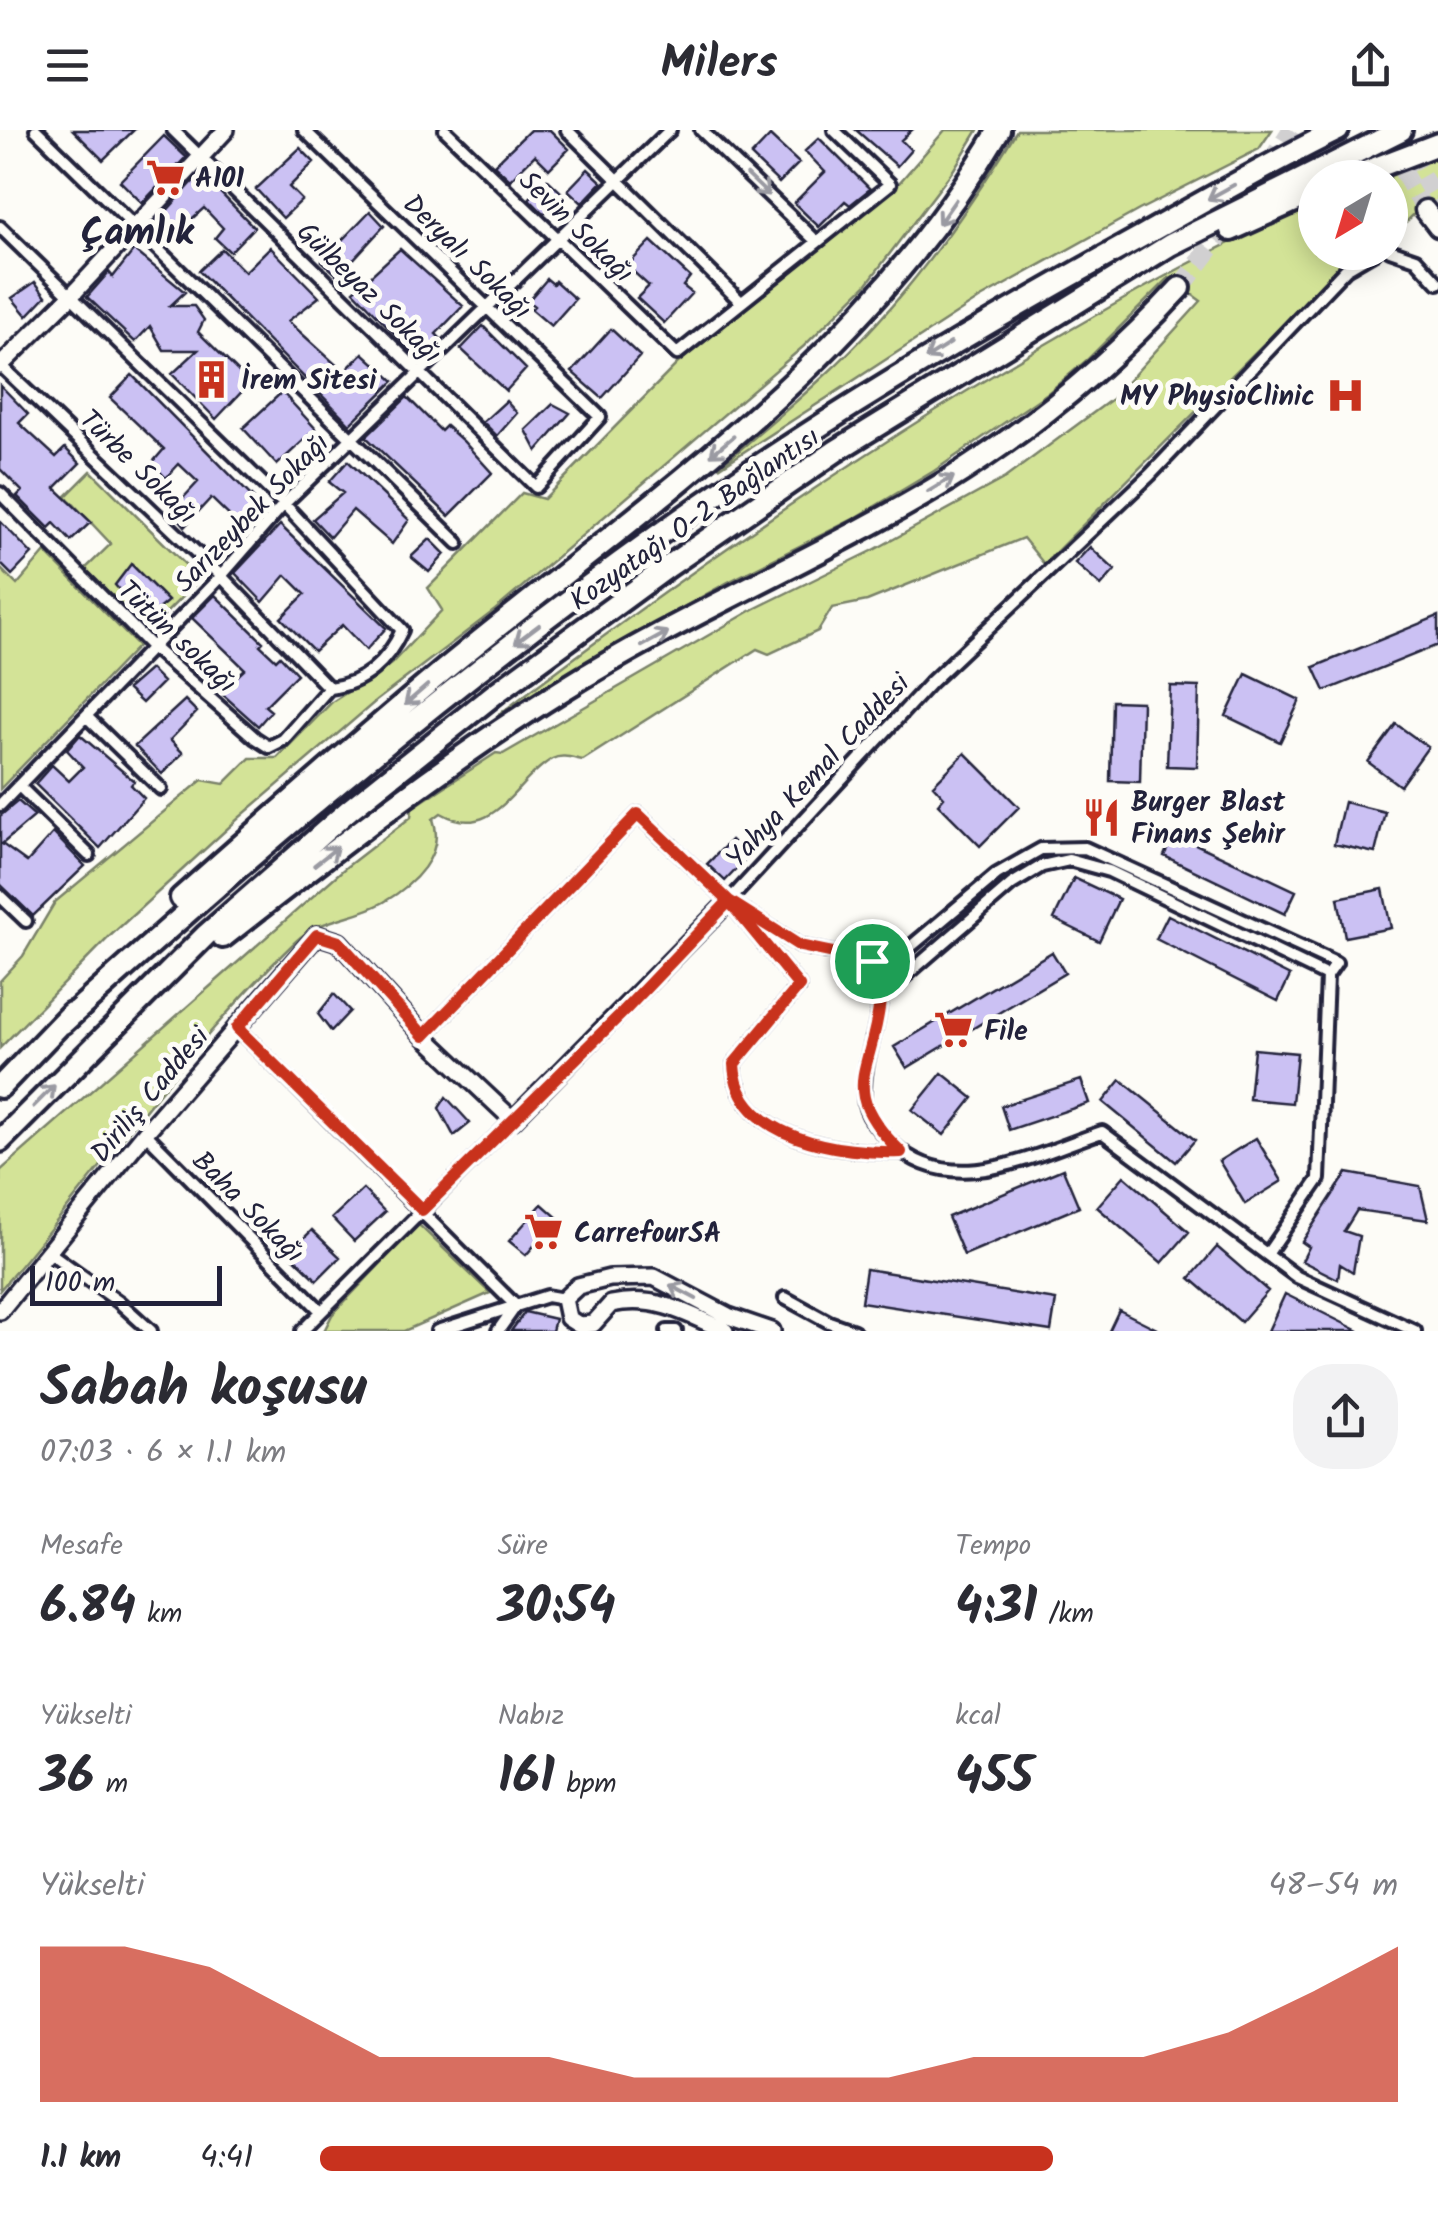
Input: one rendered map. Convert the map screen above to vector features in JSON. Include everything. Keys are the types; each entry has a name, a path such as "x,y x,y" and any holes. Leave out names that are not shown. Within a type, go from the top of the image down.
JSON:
{"highway":[{"path":"0,1087 145,930 228,856 444,670 594,552 800,378 881,296 940,222 1000,130"},
{"name":"Kozyatağı O-2 Bağlantısı","path":"63,1023 184,913 355,769 656,536 814,428 994,318 1338,130"},
{"name":"Kozyatağı O-2 Bağlantısı","path":"89,1052 206,935 349,810 497,692 669,566 836,451 1170,246 1401,130"},
{"path":"1396,160 1438,144"},
{"path":"1032,330 1298,199"},
{"path":"0,1141 89,1052 222,938 395,802 562,690 948,480 1064,398 1112,358 1180,288"}],"main road":[{"path":"1425,210 1438,228"}],"street":[{"path":"36,130 458,543"},
{"name":"Gülbeyaz Sokağı","path":"173,130 536,487"},
{"path":"0,366 226,130"},
{"name":"Deryalı Sokağı","path":"304,130 600,417 536,487"},
{"name":"Sevin Sokağı","path":"445,130 677,354 740,302"},
{"path":"567,130 740,302 890,184 834,130"},
{"name":"Sarızeybek Sokağı","path":"0,805 221,576 284,504 670,130"},
{"path":"701,130 816,241"},
{"path":"0,227 284,504 402,630 391,655 350,686 329,688"},
{"path":"1408,256 1416,259 1438,283"},
{"name":"Yahya Kemal Caddesi","path":"302,1331 729,901 931,682 1150,474 1345,270"},
{"name":"Türbe Sokağı","path":"0,366 221,576 329,688"},
{"name":"Tütün sokağı","path":"0,493 152,648 270,747 283,740 329,688"},
{"path":"87,717 161,789"},
{"path":"19,786 89,855"},
{"path":"424,1036 638,814 729,901 799,986 734,1064 735,1080 763,1120 814,1146 901,1152"},
{"path":"729,901 800,946 872,961 896,959 997,874 1042,849 1084,848 1336,963 1327,976 1319,1179 1268,1253"},
{"path":"881,997 1012,884 1042,866 1070,860 1109,872 1327,976"},
{"path":"0,896 26,921"},
{"name":"Diriliş Caddesi","path":"0,1310 50,1254 145,1133 317,935 339,942 424,1036 513,1120"},
{"path":"872,961 881,997 866,1055 864,1102 876,1127 901,1152 944,1172 980,1173 1102,1132 1297,1277 1415,1331"},
{"path":"237,1028 516,1306"},
{"name":"Baha Sokağı","path":"145,1133 322,1310"},
{"path":"50,1254 119,1302 151,1331"},
{"path":"564,1299 578,1286 610,1278 654,1277 728,1316 772,1331"},
{"path":"578,1286 597,1290 604,1308"},
{"path":"436,1331 547,1296 564,1299"},
{"path":"786,1298 854,1331"},
{"path":"564,1299 568,1318 578,1328 598,1320 604,1308 632,1300 668,1304 725,1331"},
{"path":"498,1331 516,1306"},
{"path":"667,1331 676,1331"}],"green space":[{"path":"945,130 978,130 954,169 866,285 804,346 495,610 376,701 239,818 109,937 0,1048 0,981 23,956 55,902 202,780 224,784 250,758 277,758 332,702 391,664 442,610 428,588 522,493 544,499 678,363 892,191"},
{"path":"1017,130 1272,130 1259,149 979,299 719,468 810,389 879,321 952,229"},
{"path":"1438,154 1438,206 1408,220 1408,166"},
{"path":"1298,212 1298,270 1337,270 1044,564 1023,538 867,601 832,608 818,631 769,654 757,649 583,760 552,759 490,815 459,820 441,813 433,819 436,832 431,857 416,878 384,902 327,923 295,942 180,1068 0,1290 0,1171 345,868 411,817 412,808 496,753 503,754 754,609 872,551 1005,478 1112,399 1201,301 1169,278 1049,392 934,471 857,517 728,582 594,657 499,719 497,716 702,565 913,424 1152,283"},
{"path":"91,471 200,579 148,631 85,569 111,544 66,496"},
{"path":"45,552 138,646 0,789 0,568 17,585"},
{"path":"418,1224 490,1293 404,1331 324,1331 332,1315"}],"building":[{"path":"73,130 134,130 103,160"},
{"path":"530,130 550,130 569,149 549,169 535,155 510,180 494,165"},
{"path":"856,130 912,130 901,140 911,150 897,166"},
{"path":"164,136 186,157 142,203 120,181"},
{"path":"770,136 799,163 779,183 751,156"},
{"path":"819,138 870,189 850,205 845,201 819,227 794,203 825,172 805,151"},
{"path":"300,148 314,162 289,187 302,200 283,218 256,189"},
{"path":"588,169 602,182 582,203 568,190"},
{"path":"201,173 254,227 230,252 215,238 223,228 204,208 167,241 154,225"},
{"path":"547,179 563,194 544,214 529,199"},
{"path":"370,211 384,226 338,276 322,261"},
{"path":"651,241 690,277 683,286 692,293 664,323 637,298 649,286 627,266"},
{"path":"270,247 319,297 288,321 344,372 363,353 394,381 350,424 199,271 222,249 245,272"},
{"path":"400,249 463,306 436,334 440,338 420,360 354,291"},
{"path":"134,250 185,292 170,306 194,306 204,320 198,332 250,383 216,419 172,374 198,350 164,350 150,326 135,342 87,297 109,272 113,277"},
{"path":"547,279 553,284 555,281 575,299 551,326 531,309 534,306 528,301"},
{"path":"35,282 46,296 27,316 12,298"},
{"path":"483,326 526,369 506,391 461,349"},
{"path":"611,329 640,356 602,398 572,372"},
{"path":"132,375 262,507 244,530 211,498 185,526 172,510 198,482 179,464 166,478 152,463 164,449 110,398"},
{"path":"0,385 28,414 19,423 56,457 65,448 80,463 55,488 91,522 71,541 54,523 49,528 17,496 22,491 0,469"},
{"path":"282,392 316,429 277,465 243,428"},
{"path":"407,397 441,431 446,426 463,441 492,473 449,516 366,437"},
{"path":"506,401 517,413 497,436 483,422"},
{"path":"553,404 570,413 537,451 526,430"},
{"path":"348,461 409,520 392,544 353,510 330,537 313,519 343,493 329,482"},
{"path":"0,521 32,554 12,575 0,563"},
{"path":"280,525 386,628 366,650 342,625 314,651 281,618 305,594 286,575 263,602 235,573"},
{"path":"430,539 445,554 429,572 411,557"},
{"path":"1090,547 1115,570 1101,586 1075,563"},
{"path":"131,564 168,601 145,620 115,585"},
{"path":"215,595 263,642 260,645 276,660 280,656 297,674 265,706 271,711 258,726 220,692 245,669 192,618"},
{"path":"1438,616 1438,645 1325,691 1314,667"},
{"path":"150,669 163,682 142,703 127,689"},
{"path":"1246,674 1300,700 1280,742 1226,716"},
{"path":"1170,686 1199,687 1197,767 1167,766"},
{"path":"185,700 197,712 170,740 183,753 162,774 135,746"},
{"path":"1112,701 1142,702 1140,782 1110,781"},
{"path":"1396,724 1428,747 1400,786 1368,762"},
{"path":"80,735 134,781 131,785 144,798 100,848 35,784 52,765 69,781 83,767 67,750"},
{"path":"965,753 1019,807 980,846 938,804 944,797 933,785"},
{"path":"18,801 35,816 2,844 27,862 53,833 85,866 33,916 0,884 0,816"},
{"path":"1344,802 1385,812 1375,853 1334,844"},
{"path":"1174,834 1296,891 1285,914 1164,856"},
{"path":"731,840 748,857 725,881 707,864"},
{"path":"1074,878 1119,899 1099,941 1054,919"},
{"path":"1383,889 1391,928 1345,937 1338,898"},
{"path":"1168,915 1290,976 1278,1001 1156,939"},
{"path":"1052,952 1065,973 907,1068 894,1047"},
{"path":"334,994 350,1011 331,1031 318,1014"},
{"path":"1254,1049 1297,1053 1292,1103 1249,1099"},
{"path":"942,1073 973,1098 944,1135 912,1110"},
{"path":"1081,1080 1089,1103 1009,1130 1001,1106"},
{"path":"1121,1080 1195,1140 1176,1162 1103,1102"},
{"path":"446,1097 470,1123 454,1136 439,1108"},
{"path":"1256,1138 1282,1181 1245,1204 1219,1161"},
{"path":"1063,1169 1079,1207 964,1255 948,1217"},
{"path":"1347,1173 1420,1186 1428,1220 1357,1210 1344,1231 1359,1236 1353,1272 1340,1264 1338,1279 1302,1261 1309,1247 1302,1242"},
{"path":"1124,1176 1189,1232 1162,1263 1097,1207"},
{"path":"363,1189 385,1212 354,1241 332,1218"},
{"path":"542,1204 558,1218 526,1255 509,1241"},
{"path":"312,1230 340,1257 317,1280 289,1253"},
{"path":"1217,1247 1268,1291 1241,1322 1190,1278"},
{"path":"866,1269 1056,1300 1051,1331 861,1302"},
{"path":"1285,1294 1359,1331 1268,1331"},
{"path":"1119,1310 1161,1331 1109,1331"},
{"path":"525,1312 555,1319 552,1331 511,1331"}],"tunnel":[{"path":"1180,288 1248,198 1292,130"},
{"path":"1395,130 1438,203"},
{"path":"1389,148 1425,210"}],"place":[{"name":"A101","path":"165,177"},
{"name":"İrem Sitesi","path":"211,379"},
{"name":"MY PhysioClinic","path":"1345,395"},
{"name":"Burger Blast Finans Şehir","path":"1101,817"},
{"name":"File","path":"954,1030"},
{"name":"CarrefourSA","path":"544,1232"}],"district":[{"name":"Çamlık","path":"137,231"}],"route":[{"path":"872,961 800,946 729,901 623,1012 422,1210 237,1028 317,935 339,942 424,1036 638,814 729,901 799,986 734,1064 735,1080 763,1120 814,1146 901,1152 876,1127 864,1102 866,1055 881,997 872,961"}]}
